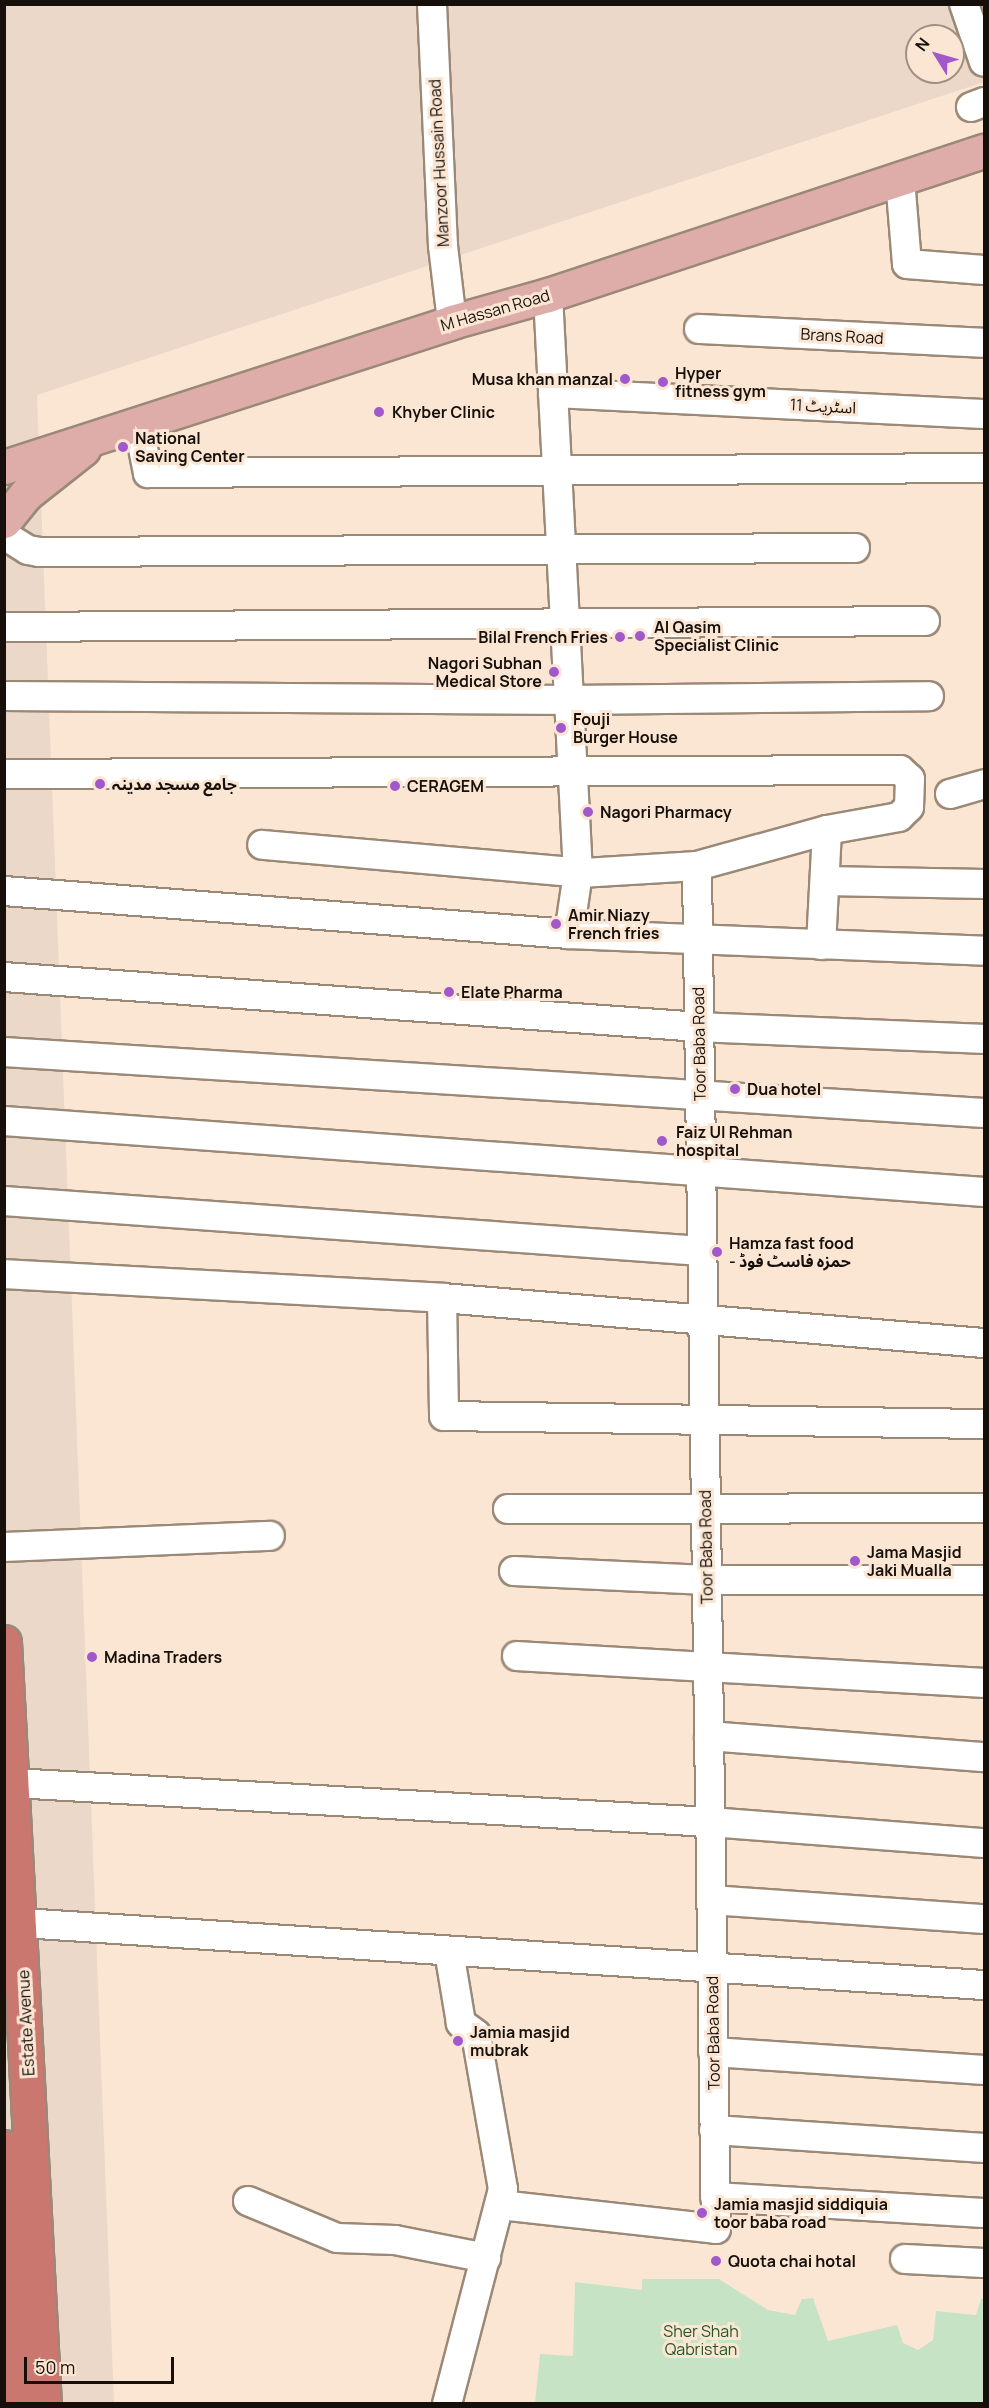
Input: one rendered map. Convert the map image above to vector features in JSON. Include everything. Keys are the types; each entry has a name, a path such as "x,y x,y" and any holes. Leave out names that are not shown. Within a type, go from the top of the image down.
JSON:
{"highway":[{"name":"Estate Avenue","path":"4,1642 22,1923 44,2403"},
{"path":"4,2147 20,2403"}],"main road":[{"name":"M Hassan Road","path":"4,467 452,322 548,295 984,151"},
{"path":"4,521 26,494 102,436"}],"street":[{"name":"Manzoor Hussain Road","path":"432,4 443,246 452,322"},
{"path":"964,4 984,62"},
{"path":"900,179 907,264 984,270"},
{"path":"548,295 578,873 568,934"},
{"name":"Brans Road","path":"699,329 984,343"},
{"name":"اسٹریٹ 11","path":"553,393 984,414"},
{"path":"138,423 148,473 984,468"},
{"path":"4,535 28,550 39,552 855,548"},
{"path":"4,627 566,626 925,621"},
{"path":"4,696 569,700 929,696"},
{"path":"4,774 900,770 910,779 909,807 899,818 827,830 697,866 578,873 262,845"},
{"path":"950,794 984,784"},
{"path":"821,945 827,830"},
{"name":"Toor Baba Road","path":"500,2205 716,2229 697,866"},
{"path":"825,881 984,884"},
{"path":"4,891 568,934 984,951"},
{"path":"4,977 699,1027 984,1039"},
{"path":"4,1052 984,1113"},
{"path":"4,1121 984,1192"},
{"path":"4,1201 701,1251"},
{"path":"4,1274 442,1298 984,1343"},
{"path":"442,1298 444,1416 984,1424"},
{"path":"508,1509 984,1508"},
{"path":"4,1547 270,1536"},
{"path":"514,1571 707,1580 984,1581"},
{"path":"517,1656 708,1669 984,1683"},
{"path":"709,1736 984,1757"},
{"path":"13,1783 710,1822 984,1843"},
{"path":"711,1900 984,1919"},
{"path":"22,1923 984,1985"},
{"path":"447,2403 503,2189 476,2034 461,2023 449,1952"},
{"path":"713,2052 984,2070"},
{"path":"714,2130 984,2148"},
{"path":"715,2197 984,2213"},
{"path":"248,2201 337,2238 395,2240 486,2258"},
{"path":"906,2259 984,2263"}],"shaded area":[{"path":"5,5 984,5 984,82 37,395 114,2403 5,2404"}],"green space":[{"name":"Sher Shah Qabristan","path":"642,2279 719,2279 768,2310 795,2315 802,2299 813,2298 828,2341 897,2325 903,2343 918,2350 933,2340 936,2311 976,2315 981,2299 984,2299 984,2403 535,2403 540,2354 573,2356 575,2282 642,2290"}],"place":[{"name":"Musa khan manzal","path":"625,379"},
{"name":"Hyper fitness gym","path":"663,382"},
{"name":"Khyber Clinic","path":"379,412"},
{"name":"National Saving Center","path":"123,447"},
{"name":"Al Qasim Specialist Clinic","path":"640,636"},
{"name":"Bilal French Fries","path":"620,637"},
{"name":"Nagori Subhan Medical Store","path":"554,672"},
{"name":"Fouji Burger House","path":"561,728"},
{"name":"جامع مسجد مدینہ","path":"100,784"},
{"name":"CERAGEM","path":"395,786"},
{"name":"Nagori Pharmacy","path":"588,812"},
{"name":"Amir Niazy French fries","path":"556,924"},
{"name":"Elate Pharma","path":"449,992"},
{"name":"Dua hotel","path":"735,1089"},
{"name":"Faiz Ul Rehman hospital","path":"662,1141"},
{"name":"Hamza fast food - حمزہ فاسٹ فوڈ","path":"717,1252"},
{"name":"Jama Masjid Jaki Mualla","path":"855,1561"},
{"name":"Madina Traders","path":"92,1657"},
{"name":"Jamia masjid mubrak","path":"458,2041"},
{"name":"Jamia masjid siddiquia toor baba road","path":"702,2213"},
{"name":"Quota chai hotal","path":"716,2261"}]}
